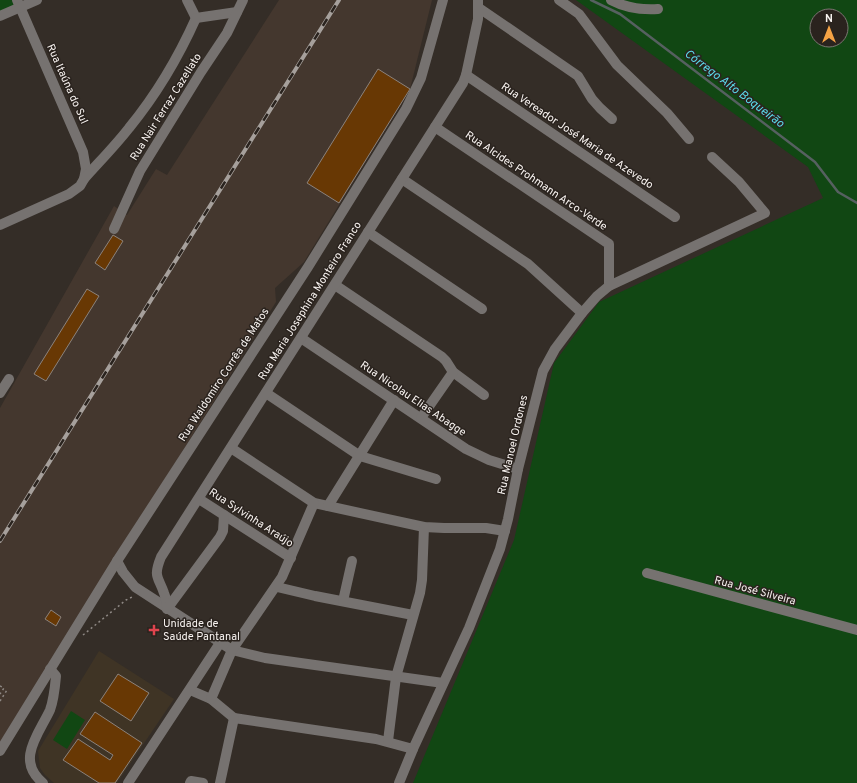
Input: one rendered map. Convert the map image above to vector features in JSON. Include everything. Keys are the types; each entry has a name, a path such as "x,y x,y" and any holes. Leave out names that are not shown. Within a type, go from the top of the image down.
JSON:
{"street":[{"path":"0,16 18,4 37,0"},
{"path":"187,0 196,18"},
{"name":"Rua Nair Ferraz Cazellato","path":"114,229 140,171 227,33 243,0"},
{"name":"Rua Waldomiro Corrêa de Matos","path":"0,751 69,638 308,267 406,109 423,72 443,0"},
{"path":"560,0 579,14 617,65 667,112 689,139"},
{"path":"613,1 626,6 646,10 658,9"},
{"name":"Rua Itaúna do Sul","path":"18,4 83,152 86,169 84,179"},
{"path":"479,4 578,76 592,99 612,119"},
{"name":"Rua Maria Josephina Monteiro Franco","path":"167,609 165,596 157,577 158,565 161,557 463,83 478,20 479,4"},
{"path":"196,18 237,12"},
{"path":"0,225 69,194 80,186 84,179 130,128 147,105 184,44 196,18"},
{"name":"Rua Vereador José Maria de Azevedo","path":"466,75 675,217"},
{"name":"Rua Alcides Prohmann Arco-Verde","path":"435,127 609,244 609,286"},
{"name":"Rua Manoel Ordones","path":"400,783 413,749 469,628 492,570 505,531 518,469 543,372 556,349 596,296 609,286 765,212 739,182 712,158"},
{"path":"402,179 528,264 582,313"},
{"path":"368,232 482,309"},
{"path":"335,285 442,357 453,372 484,395"},
{"name":"Rua Nicolau Elias Abagge","path":"301,338 421,418 455,443 489,460 518,469"},
{"path":"421,418 453,372"},
{"path":"0,393 9,379"},
{"path":"266,393 360,456 436,479"},
{"path":"328,506 394,400"},
{"path":"231,448 314,503 424,527 486,528 505,531"},
{"name":"Rua Sylvinha Araújo","path":"199,499 291,558"},
{"path":"212,699 232,650 277,586 291,558 314,503"},
{"path":"167,609 220,537 223,531 224,515"},
{"path":"388,741 396,677 422,580 424,527"},
{"path":"118,561 128,580 142,592 232,650 265,658 443,683"},
{"path":"343,601 352,561"},
{"name":"Rua José Silveira","path":"647,573 857,630"},
{"path":"277,586 413,616"},
{"path":"128,783 220,643"},
{"path":"43,783 33,771 30,762 30,753 32,744 50,709 53,699 56,676 50,669"},
{"path":"190,690 212,699 234,718 388,741 413,749"},
{"path":"220,783 234,718"},
{"path":"190,782 202,783"}],"path":[{"path":"69,638 75,640 126,600 135,597 142,592"},
{"path":"0,686 4,688 0,694"},
{"path":"0,701 7,690"}],"shaded area":[{"path":"279,0 432,0 410,89 304,262 275,288 276,302 0,742 0,408 114,206 127,215 156,169 167,175"},
{"path":"99,651 174,699 117,783 54,783 40,768 38,751"}],"green space":[{"path":"0,0 12,0 14,6 0,12"},
{"path":"576,0 857,0 857,783 413,783 514,540 554,363 599,302 823,198 808,167"},
{"path":"71,711 85,720 67,749 53,740"}],"building":[{"path":"378,69 410,89 339,203 307,183"},
{"path":"113,235 123,241 105,270 95,263"},
{"path":"87,289 99,296 46,381 34,374"},
{"path":"51,610 61,617 56,626 45,619"},
{"path":"118,674 149,693 131,721 100,701"},
{"path":"95,712 142,743 115,783 99,783 63,760 78,739 110,760 113,755 80,734"}],"waterway":[{"name":"Córrego Alto Boqueirão","path":"591,0 620,14 815,162 838,192 857,203"}],"railway":[{"path":"0,541 339,0"}],"place":[{"name":"Unidade de Saúde Pantanal","path":"154,630"}]}
